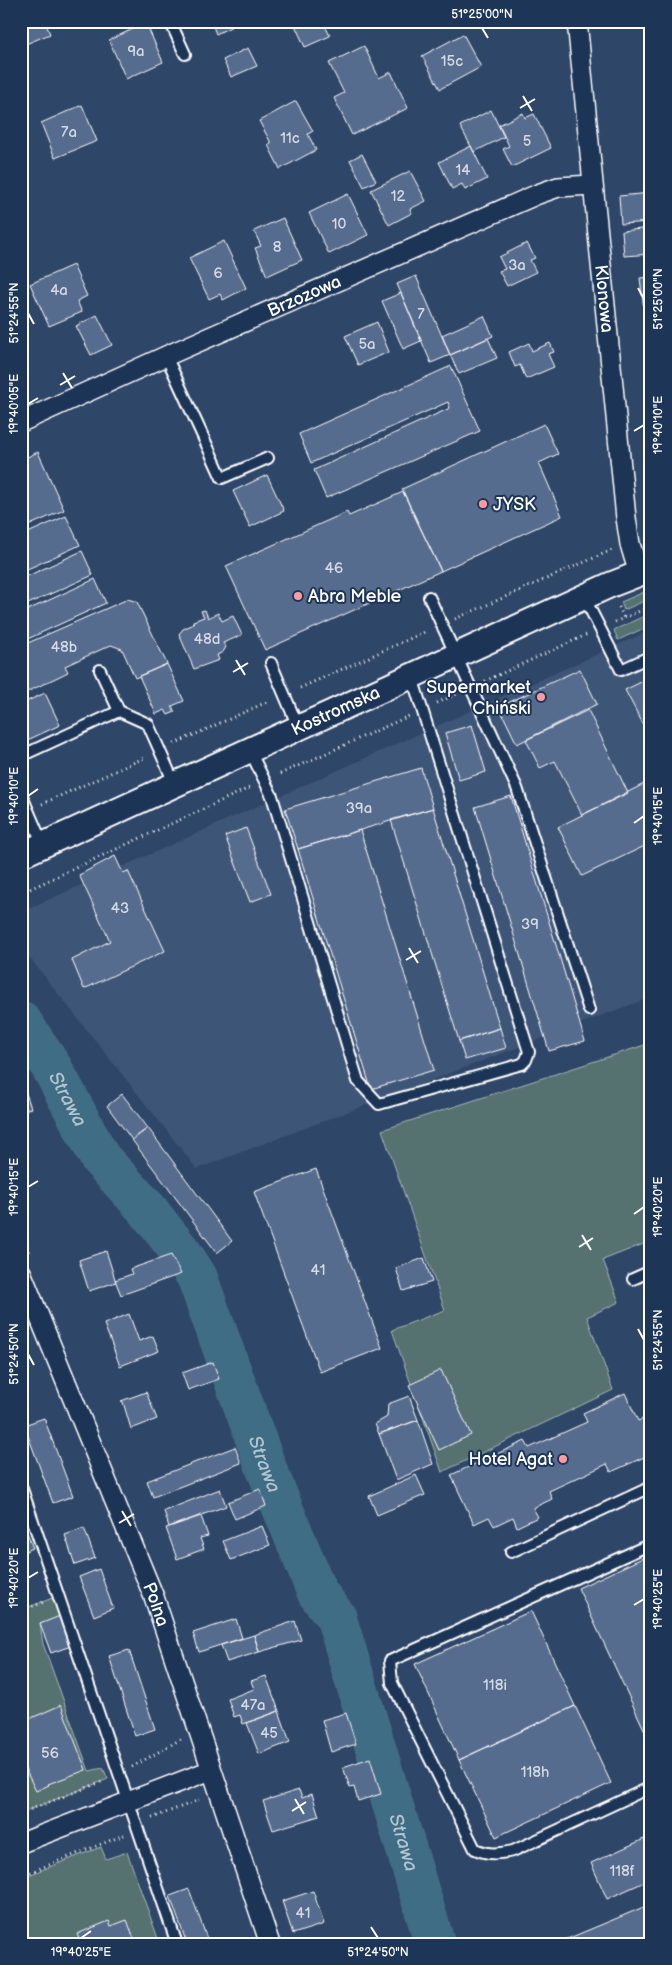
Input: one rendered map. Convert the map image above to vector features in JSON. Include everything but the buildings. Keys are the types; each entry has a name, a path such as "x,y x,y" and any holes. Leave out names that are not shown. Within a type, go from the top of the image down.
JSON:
{"street":[{"name":"Klonowa","path":"577,21 592,185 630,544 645,571"},
{"name":"Brzozowa","path":"21,422 166,356 538,194 558,188 592,185"},
{"name":"Kostromska","path":"21,855 645,571"},
{"name":"Polna","path":"21,1272 151,1590 270,1944"},
{"path":"21,1844 211,1770"}],"lane":[{"path":"170,21 185,54"},
{"path":"166,356 222,478 268,458"},
{"path":"429,597 517,788 589,1010"},
{"path":"584,598 621,670 651,656"},
{"path":"271,663 299,729"},
{"path":"100,670 119,711 148,724 175,785"},
{"path":"250,751 272,796 358,1081 379,1104 522,1064 529,1052 412,677"},
{"path":"21,756 119,711"},
{"path":"21,794 44,845"},
{"path":"632,1279 651,1271"},
{"path":"21,1486 177,1944"},
{"path":"511,1552 651,1487"},
{"path":"651,1544 390,1662 392,1683 470,1840 475,1849 480,1852 496,1855 513,1851 651,1787"}],"path":[{"path":"28,810 597,556 630,544"},
{"path":"21,893 651,606"},
{"path":"21,1605 22,1610 58,1596"},
{"path":"21,1876 138,1830 146,1820 202,1798"}],"shaded area":[{"path":"651,630 651,736 643,740 651,756 651,997 197,1169 21,947 21,912"}],"green space":[{"path":"651,589 651,598 624,610 621,602"},
{"path":"651,613 651,625 618,640 614,630"},
{"path":"651,1043 651,1241 603,1260 619,1302 587,1317 613,1390 442,1472 392,1330 445,1310 382,1130"},
{"path":"58,1596 65,1615 40,1624 43,1644 89,1771 103,1768 108,1779 21,1813 21,1610"},
{"path":"101,1847 106,1859 127,1852 160,1944 21,1944 21,1878"}],"waterway":[{"name":"Strawa","path":"21,1021 52,1068 100,1158 147,1209 183,1255 197,1277 267,1470 317,1592 336,1617 435,1944"}],"place":[{"name":"JYSK","path":"483,504"},
{"name":"Abra Meble","path":"298,596"},
{"name":"Supermarket Chiński","path":"541,697"},
{"name":"Hotel Agat","path":"563,1459"}]}
